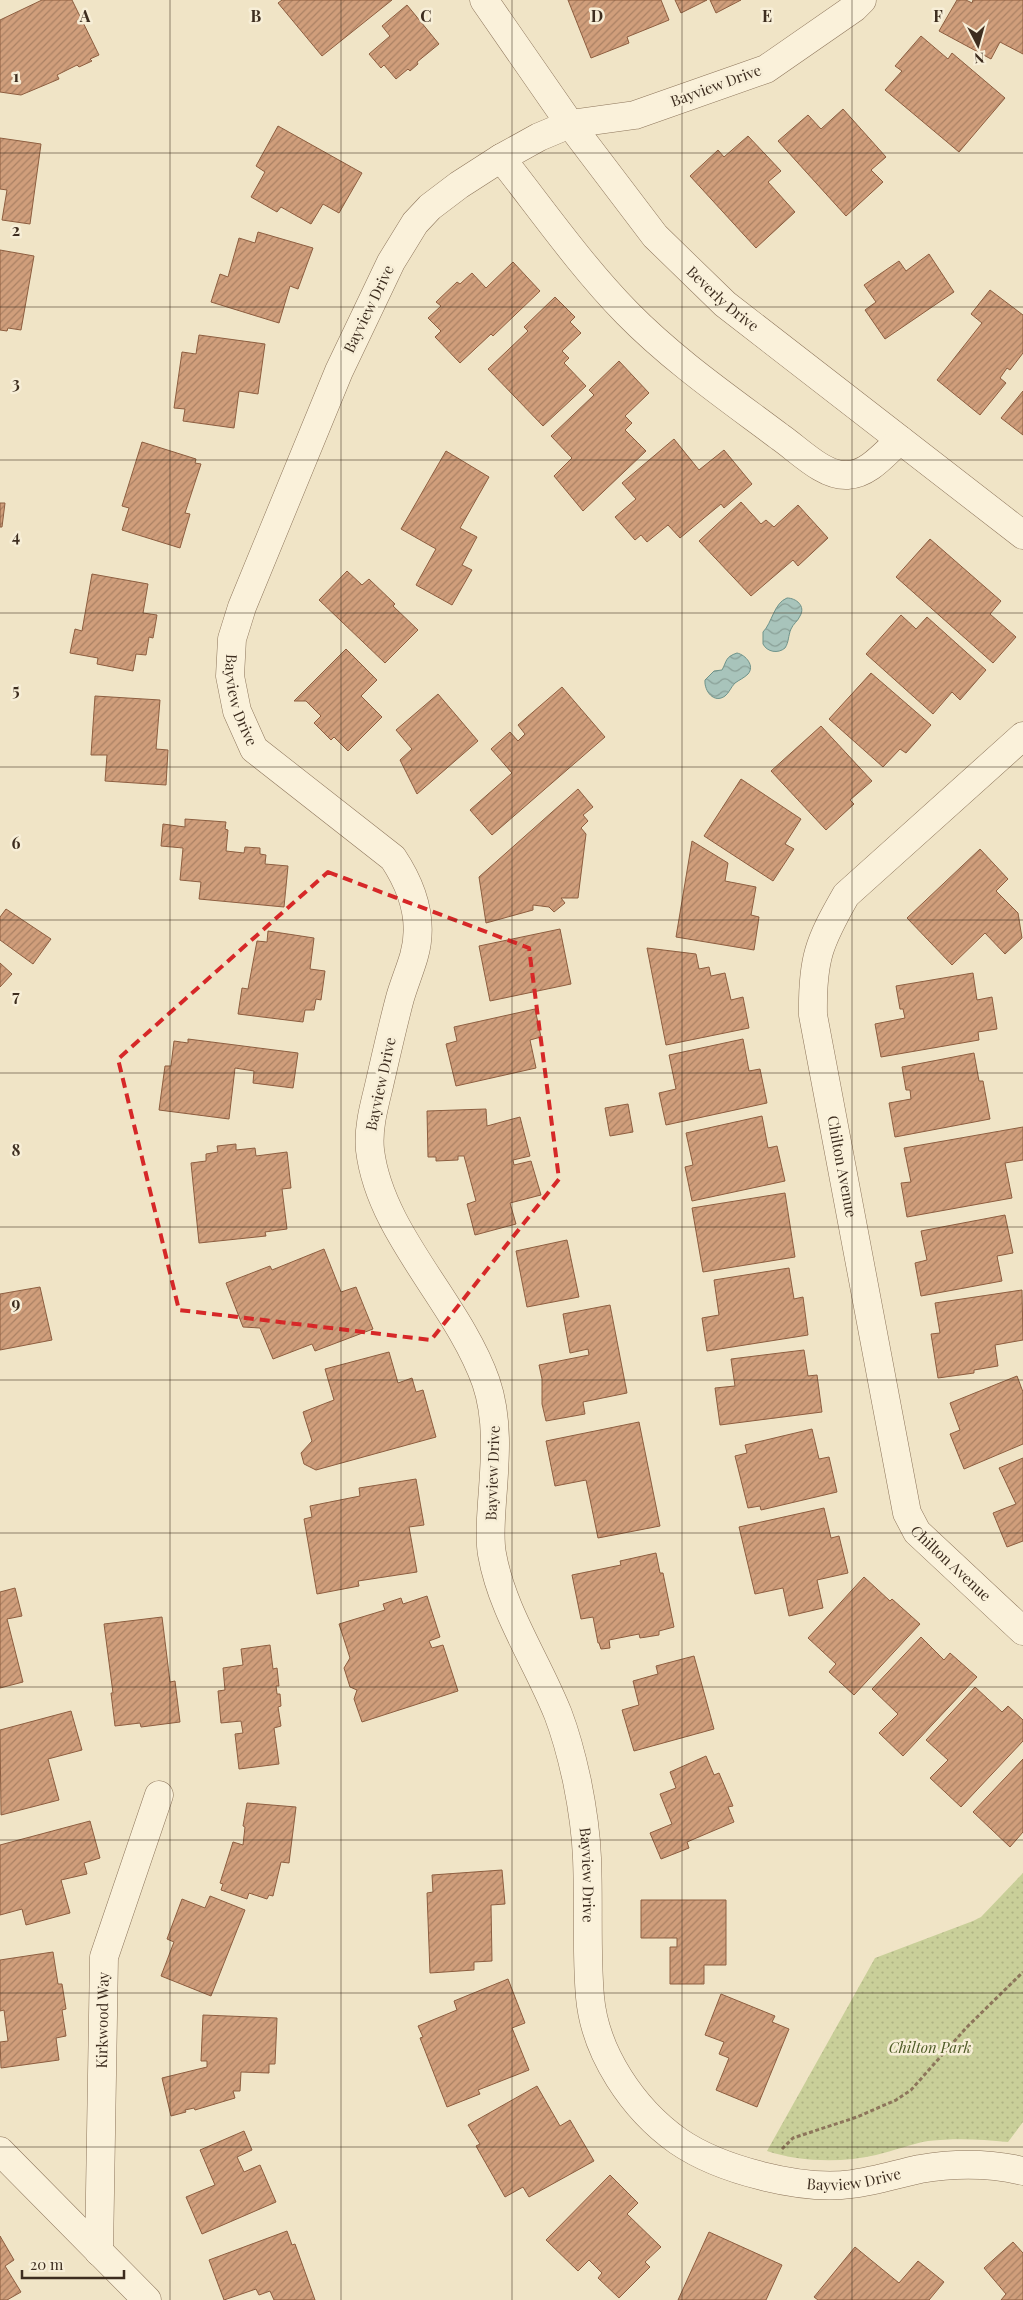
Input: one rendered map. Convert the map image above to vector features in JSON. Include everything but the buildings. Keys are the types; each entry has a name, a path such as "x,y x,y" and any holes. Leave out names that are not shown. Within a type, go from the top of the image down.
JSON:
{"street":[{"name":"Beverly Drive","path":"484,0 570,124 655,236 725,304 1023,535"},
{"name":"Bayview Drive","path":"862,0 854,8 766,69 635,116 570,124 540,137 501,158 459,185 430,207 402,243 339,371 242,608 232,639 230,676 237,711 254,749 393,858 404,875 413,895 418,918 415,952 399,1001 371,1119 369,1146 374,1174 384,1201 459,1327 487,1384 495,1419 491,1550 498,1580 558,1713 576,1780 587,1852 590,2001 596,2027 610,2063 626,2090 677,2141 704,2156 766,2177 800,2184 830,2186 857,2184 924,2168 958,2164 983,2164 1023,2171"},
{"path":"501,158 578,257 643,328 668,351 737,405 824,468 846,476 858,474 870,467 900,440"},
{"name":"Chilton Avenue","path":"1023,736 846,895 826,929 816,957 812,983 814,1015 906,1513 917,1532 1023,1631"},
{"name":"Kirkwood Way","path":"99,2252 104,1956 159,1796"},
{"path":"0,2151 147,2300"}],"path":[{"path":"778,2154 793,2138 857,2117 896,2100 911,2090 966,2028 1023,1972"}],"highlighted area":[{"path":"328,872 529,948 559,1179 431,1340 179,1310 118,1059"}],"green space":[{"name":"Chilton Park","path":"1023,1873 1023,2122 1008,2142 968,2139 928,2141 863,2158 835,2160 807,2159 767,2151 875,1958 981,1917"}],"water":[{"path":"787,598 794,599 799,603 802,612 791,629 785,648 779,651 770,650 763,644 763,632 779,604"},
{"path":"737,653 744,656 748,661 750,671 735,683 725,696 721,698 714,697 708,692 705,680 714,671 722,670 728,658"}]}
